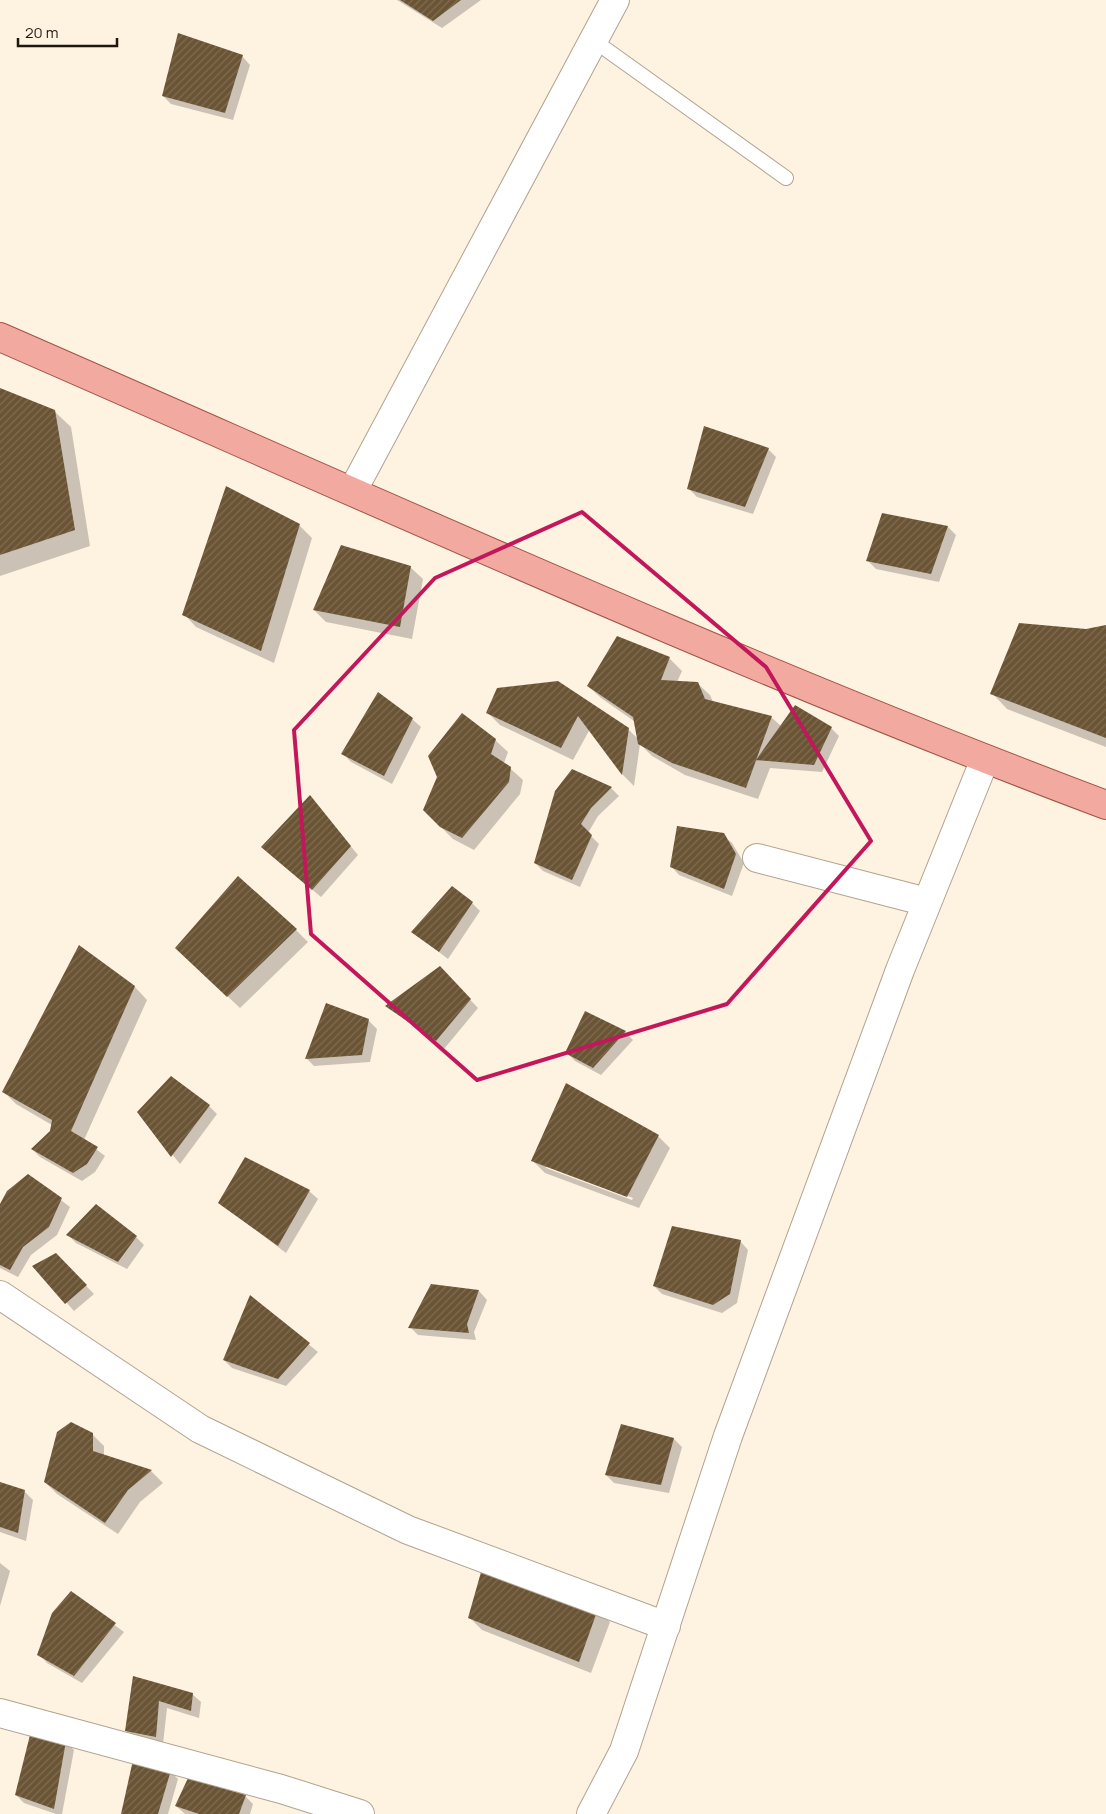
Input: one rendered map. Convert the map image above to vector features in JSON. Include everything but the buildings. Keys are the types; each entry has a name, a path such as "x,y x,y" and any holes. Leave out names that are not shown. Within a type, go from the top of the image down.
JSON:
{"main road":[{"path":"0,337 745,661 985,759 1106,804"}],"street":[{"path":"352,490 615,0"},
{"path":"591,1814 624,1751 728,1436 927,902 985,759"},
{"path":"757,858 927,902"},
{"path":"0,1295 200,1429 408,1530 666,1626"},
{"path":"0,1713 281,1789 360,1814"}],"lane":[{"path":"593,40 786,178"}],"highlighted area":[{"path":"582,512 766,667 871,841 727,1004 477,1080 311,934 294,730 435,578"}]}
